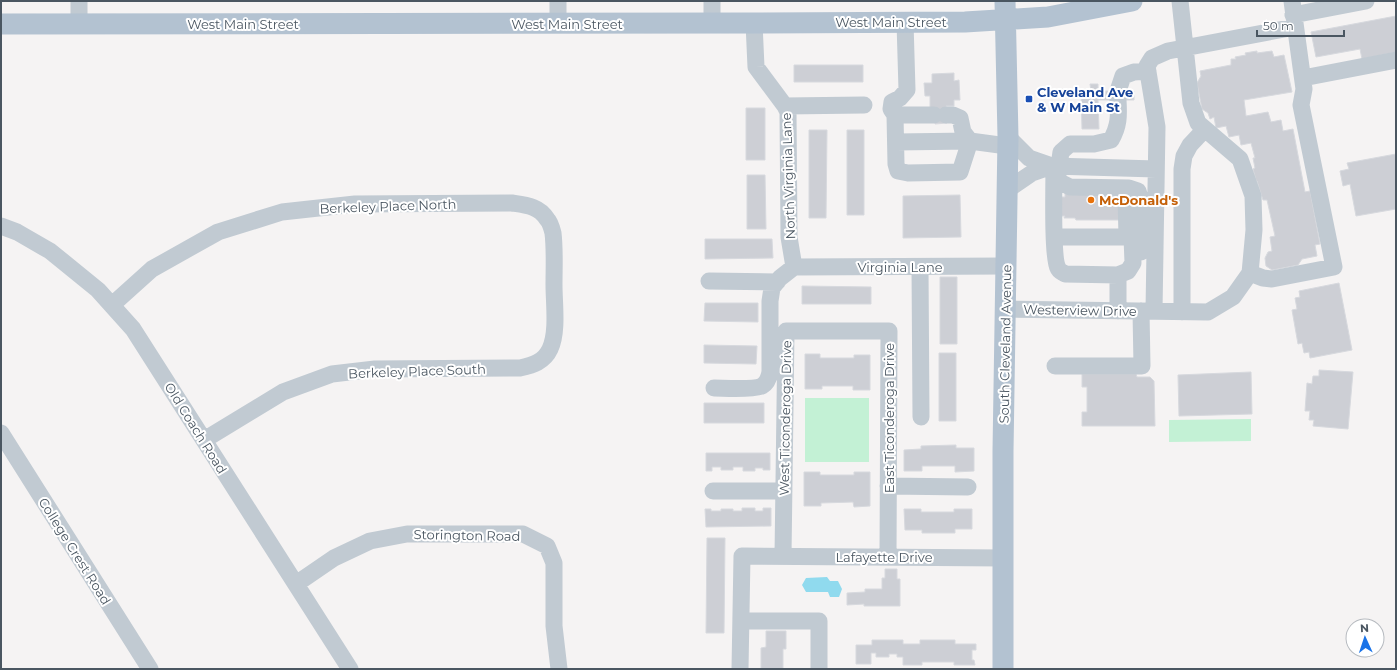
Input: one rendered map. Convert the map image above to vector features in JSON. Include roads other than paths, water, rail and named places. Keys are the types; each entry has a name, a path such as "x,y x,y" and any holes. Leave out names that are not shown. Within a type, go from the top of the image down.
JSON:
{"main road":[{"name":"West Main Street","path":"1,24 965,22 1005,10 1048,17 1107,3 1132,1"},
{"name":"South Cleveland Avenue","path":"1003,669 1003,451 1008,142 1005,10"}],"street":[{"path":"78,1 79,24"},
{"path":"558,1 558,24"},
{"path":"712,1 712,23"},
{"name":"Westerview Drive","path":"1005,309 1208,312 1233,297 1250,273 1254,230 1253,196 1240,159 1198,123 1191,103 1180,1"},
{"path":"896,142 1008,142 1029,158 1055,168 1062,183 1070,186 1129,188 1138,191 1142,221 1141,250 1138,264 1123,273 1065,274 1058,269 1055,261 1055,168 1061,152 1070,144 1094,144 1111,140 1116,131 1119,116 1118,96 1123,76 1134,72 1148,71 1148,66 1152,58 1168,51 1186,49 1293,14 1366,1"},
{"path":"1250,273 1272,279 1334,267 1301,104 1304,89 1293,14"},
{"path":"905,22 907,90 900,98 892,102 891,109 895,115 896,164 898,172 960,172 970,142"},
{"name":"North Virginia Lane","path":"754,23 756,67 788,112 789,237 794,267"},
{"path":"1302,78 1396,60"},
{"name":"Westerview Drive","path":"1148,71 1156,127 1156,169 1148,311"},
{"path":"785,106 864,105"},
{"path":"895,115 953,115 960,118 963,132 970,142"},
{"path":"1182,312 1182,176 1184,156 1190,146 1205,129"},
{"path":"1007,190 1032,173 1055,168 1156,169"},
{"path":"1126,196 1127,237"},
{"name":"Berkeley Place North","path":"112,306 152,269 218,232 282,212 355,204 512,203 531,206 540,211 548,219 553,231 554,284"},
{"name":"Old Coach Road","path":"1,226 17,232 50,251 98,290 133,329 350,669"},
{"path":"1055,237 1132,236 1133,263 1123,273 1118,311"},
{"name":"Virginia Lane","path":"794,267 1006,266"},
{"path":"714,388 755,388 763,386 768,380 770,372 770,301 772,288 794,267"},
{"path":"920,267 921,417"},
{"path":"709,281 777,282"},
{"name":"Berkeley Place South","path":"204,440 283,392 332,374 375,369 520,368 532,366 543,360 550,349 554,337 554,284"},
{"path":"1055,366 1142,366 1148,311"},
{"name":"West Ticonderoga Drive","path":"783,556 786,331 837,331"},
{"name":"East Ticonderoga Drive","path":"837,331 889,331 888,557"},
{"name":"College Crest Road","path":"1,433 150,669"},
{"path":"888,486 968,487"},
{"path":"713,491 784,491"},
{"name":"Storington Road","path":"296,584 334,558 370,541 407,534 523,534 547,546 554,563 554,626 559,669"},
{"name":"Lafayette Drive","path":"741,621 742,556 1004,558"},
{"path":"740,669 741,621 819,621 819,669"}],"water":[{"path":"827,577 830,581 838,581 842,589 839,597 830,597 828,592 806,592 802,585 806,578"}],"place":[{"name":"Cleveland Ave & W Main St","path":"1029,99"},
{"name":"McDonald's","path":"1091,200"}]}
